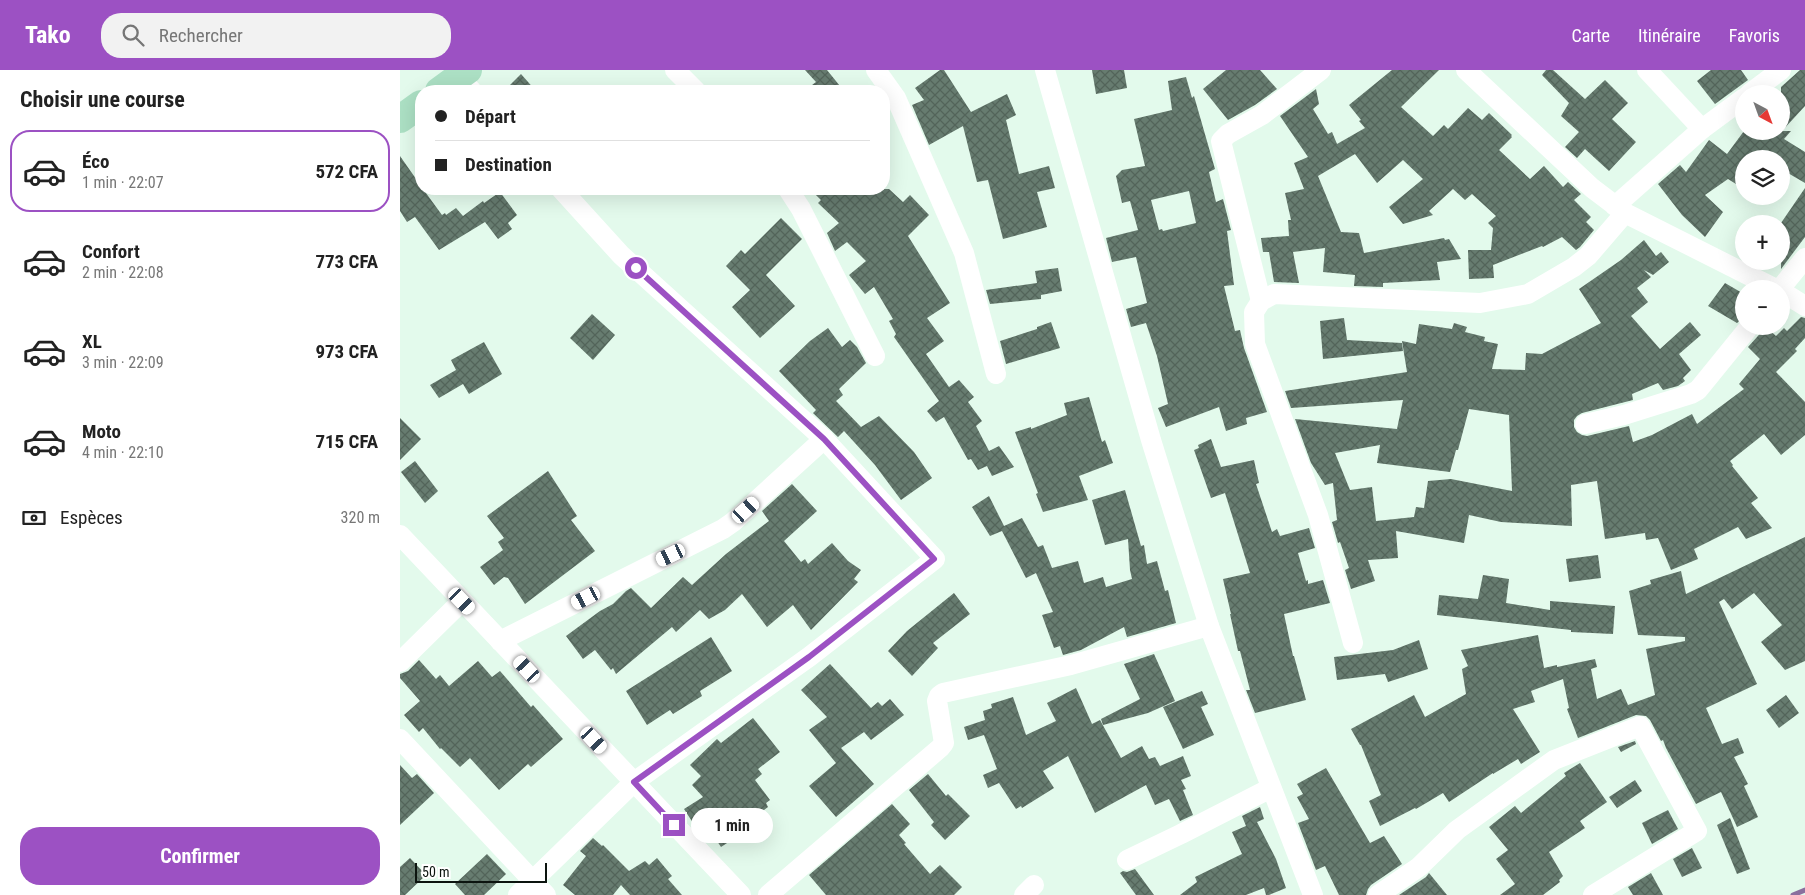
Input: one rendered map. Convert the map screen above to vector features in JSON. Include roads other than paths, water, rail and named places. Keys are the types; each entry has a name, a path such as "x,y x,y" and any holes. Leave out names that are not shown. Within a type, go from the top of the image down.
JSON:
{"main road":[{"path":"400,118 415,108"}],"street":[{"path":"674,70 690,85"},
{"path":"876,70 887,85"},
{"path":"1045,70 1150,440 1209,626 1312,895"},
{"path":"1261,301 1221,141 1228,134 1262,115 1320,70"},
{"path":"1466,70 1592,188 1620,210 1759,280"},
{"path":"1647,70 1702,129"},
{"path":"1761,85 1781,70"},
{"path":"890,90 896,98 964,252 996,374"},
{"path":"1353,643 1318,514 1255,344 1254,312 1261,301 1274,294 1480,303 1528,294 1574,267 1588,256 1620,210 1702,129 1735,105"},
{"path":"518,895 539,888 634,782 809,657 934,559 824,439 621,255 566,195"},
{"path":"792,195 801,209 875,356"},
{"path":"1787,280 1805,258"},
{"path":"1790,297 1805,306"},
{"path":"1585,424 1624,415 1698,390 1743,335"},
{"path":"500,641 723,529 734,522 824,439"},
{"path":"400,535 741,895"},
{"path":"400,662 462,601"},
{"path":"768,895 940,748 944,743 937,701 939,696 1071,665 1209,626"},
{"path":"1378,895 1419,867 1457,830 1554,760 1640,726 1697,830 1593,895"},
{"path":"400,739 539,888"},
{"path":"1127,860 1271,788"}],"waterway":[{"path":"1793,895 1805,890"}]}
